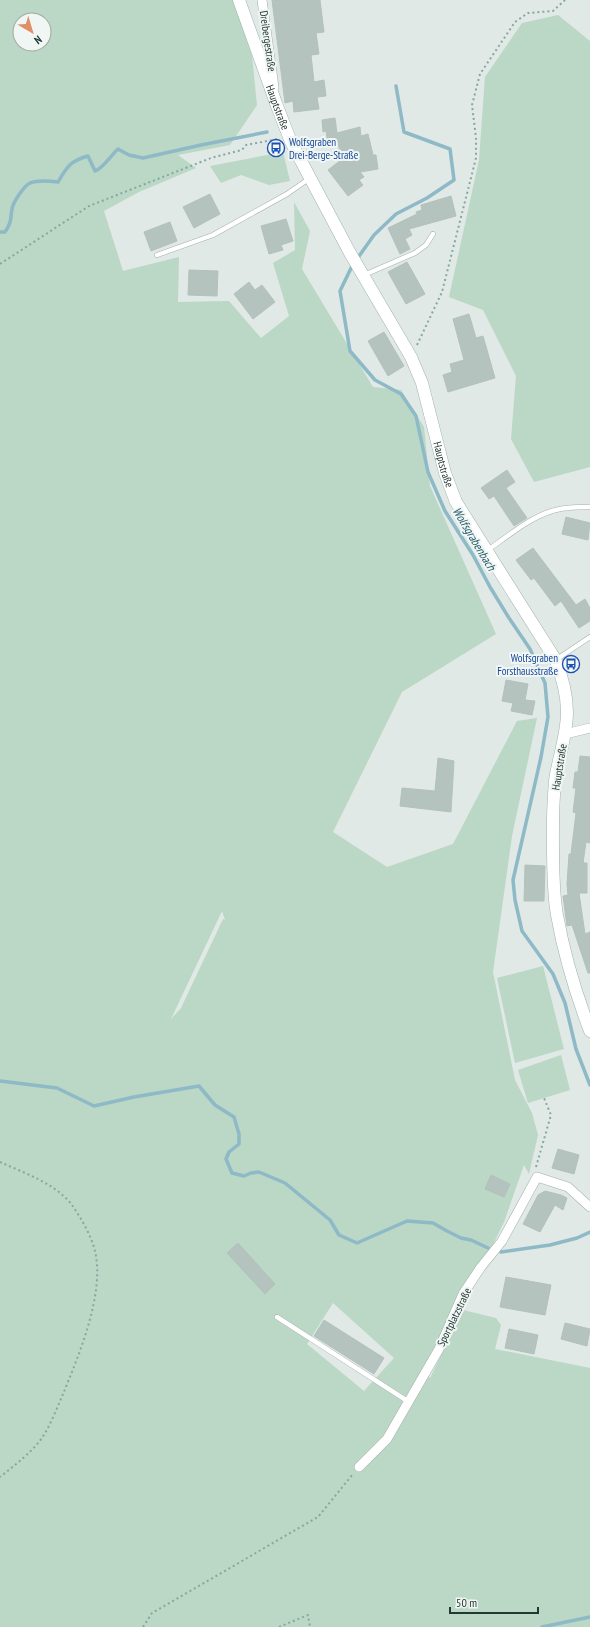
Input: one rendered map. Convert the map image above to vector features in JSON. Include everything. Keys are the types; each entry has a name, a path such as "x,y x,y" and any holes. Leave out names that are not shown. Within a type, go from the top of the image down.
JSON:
{"main road":[{"name":"Hauptstraße","path":"239,0 289,137 350,253 411,357 422,383 448,480 456,502 555,660 566,693 567,713 565,734 555,782 553,820 557,914 572,976 590,1032"}],"street":[{"name":"Dreibergestraße","path":"262,0 277,106"},
{"path":"565,734 590,728"},
{"path":"537,1177 568,1186 590,1207"},
{"name":"Sportplatzstraße","path":"359,1467 387,1439 439,1349 463,1294 481,1267 502,1241 537,1177"}],"lane":[{"path":"157,255 213,235 287,194 310,178"},
{"path":"361,270 415,253 426,245 433,234"},
{"path":"486,551 528,523 552,511 574,507 590,507"},
{"path":"555,660 590,636"},
{"path":"277,1317 409,1402"}],"path":[{"path":"411,357 442,292 476,158 476,138 472,105 480,74 514,22 528,13 553,11 565,0"},
{"path":"0,264 89,206 211,158 242,150 246,145 289,137"},
{"path":"537,1177 535,1173 551,1115 544,1098"},
{"path":"0,1162 59,1191 71,1205 89,1236 95,1251 97,1276 94,1300 80,1354 53,1417 42,1438 25,1457 0,1477"},
{"path":"143,1627 152,1612 318,1517 359,1467"},
{"path":"279,1627 308,1615 310,1627"}],"green space":[{"path":"0,0 234,0 252,56 257,105 230,145 178,155 196,168 139,192 104,211 123,271 179,257 178,302 229,301 261,338 289,316 273,263 295,250 294,202 310,231 302,269 373,387 401,390 424,427 430,486 496,634 402,692 333,832 387,867 453,844 517,721 537,718 512,836 493,972 515,1080 532,1113 538,1135 529,1174 524,1165 504,1222 489,1253 467,1281 452,1307 437,1345 422,1369 430,1378 444,1349 459,1309 496,1318 501,1325 495,1349 590,1368 590,1627 0,1627","holes":["222,911 225,920 223,919 181,1008 171,1019","333,1303 394,1358 364,1391 307,1344"]},
{"path":"558,15 590,41 590,467 534,482 511,439 516,376 483,310 449,297 479,160 485,77 522,23"},
{"path":"283,152 290,181 269,185 241,175 221,183 210,166"},
{"path":"543,966 564,1049 515,1063 497,978"},
{"path":"561,1055 570,1090 528,1103 518,1070"}],"building":[{"path":"272,0 320,0 324,32 316,33 319,54 311,55 314,82 324,80 326,96 317,97 319,109 294,112 293,101 285,103"},
{"path":"335,118 337,133 360,127 361,136 368,134 373,155 376,155 378,169 360,172 364,177 359,180 363,185 348,196 328,170 341,160 338,141 328,144 326,131 323,132 322,120"},
{"path":"210,194 220,214 194,228 183,207"},
{"path":"451,196 456,216 409,229 412,235 405,239 410,249 400,254 388,228 417,214 416,212 422,210 421,205"},
{"path":"286,219 293,241 281,245 283,250 269,254 261,226"},
{"path":"170,222 177,241 151,251 144,232"},
{"path":"407,262 425,294 406,304 388,272"},
{"path":"189,270 218,271 217,296 188,295"},
{"path":"249,282 255,290 262,285 275,302 253,319 234,294"},
{"path":"469,314 476,338 483,336 495,378 448,392 443,375 452,372 450,364 464,360 453,319"},
{"path":"384,332 404,366 388,376 368,341"},
{"path":"507,470 515,482 506,488 527,518 514,526 494,496 489,499 481,488"},
{"path":"566,517 590,523 588,540 562,534"},
{"path":"533,548 576,605 585,599 590,608 590,621 579,628 561,601 555,606 534,578 531,580 516,560"},
{"path":"506,680 528,684 525,700 535,701 532,715 511,711 513,703 502,701"},
{"path":"580,756 590,757 590,843 586,842 583,863 587,863 587,893 579,893 585,934 590,932 590,973 588,973 572,925 567,926 563,896 568,895 567,884 569,854 571,854 576,813 573,812 576,788 573,788 575,772 578,772"},
{"path":"438,758 454,761 451,812 400,806 402,788 435,791"},
{"path":"525,865 545,866 544,901 524,901"},
{"path":"558,1149 579,1155 574,1174 552,1168"},
{"path":"491,1175 510,1184 504,1197 485,1189"},
{"path":"545,1191 567,1198 563,1210 555,1205 540,1232 523,1224 538,1195"},
{"path":"238,1243 275,1284 265,1294 227,1253"},
{"path":"506,1277 551,1285 545,1315 500,1307"},
{"path":"324,1320 384,1358 374,1374 314,1336"},
{"path":"565,1323 590,1329 587,1346 561,1339"},
{"path":"509,1329 538,1335 534,1354 505,1348"}],"waterway":[{"name":"Wolfsgrabenbach","path":"357,259 374,235 396,214 427,198 454,180 450,149 404,132 396,86"},
{"path":"0,232 5,232 10,221 14,202 30,183 40,181 58,182 70,165 82,158 88,156 95,171 104,165 118,149 129,155 143,158 267,132"},
{"name":"Wolfsgrabenbach","path":"353,264 340,291 350,351 375,380 401,394 416,416 428,472 445,511 473,555 509,618 530,649 545,683 548,717 541,757 513,880 515,900 522,931 553,974 565,1003 576,1049 590,1085"},
{"path":"0,1081 57,1088 94,1106 134,1097 199,1086 215,1105 234,1117 239,1134 239,1144 229,1152 226,1159 232,1173 244,1176 259,1172 285,1183 330,1220 339,1235 357,1243 407,1221 433,1223 461,1238 471,1240 488,1248"},
{"path":"501,1252 550,1245 577,1238 590,1232"},
{"path":"542,1627 590,1617"}],"place":[{"name":"Wolfsgraben Drei-Berge-Straße","path":"276,148"},
{"name":"Wolfsgraben Forsthausstraße","path":"571,664"}]}
